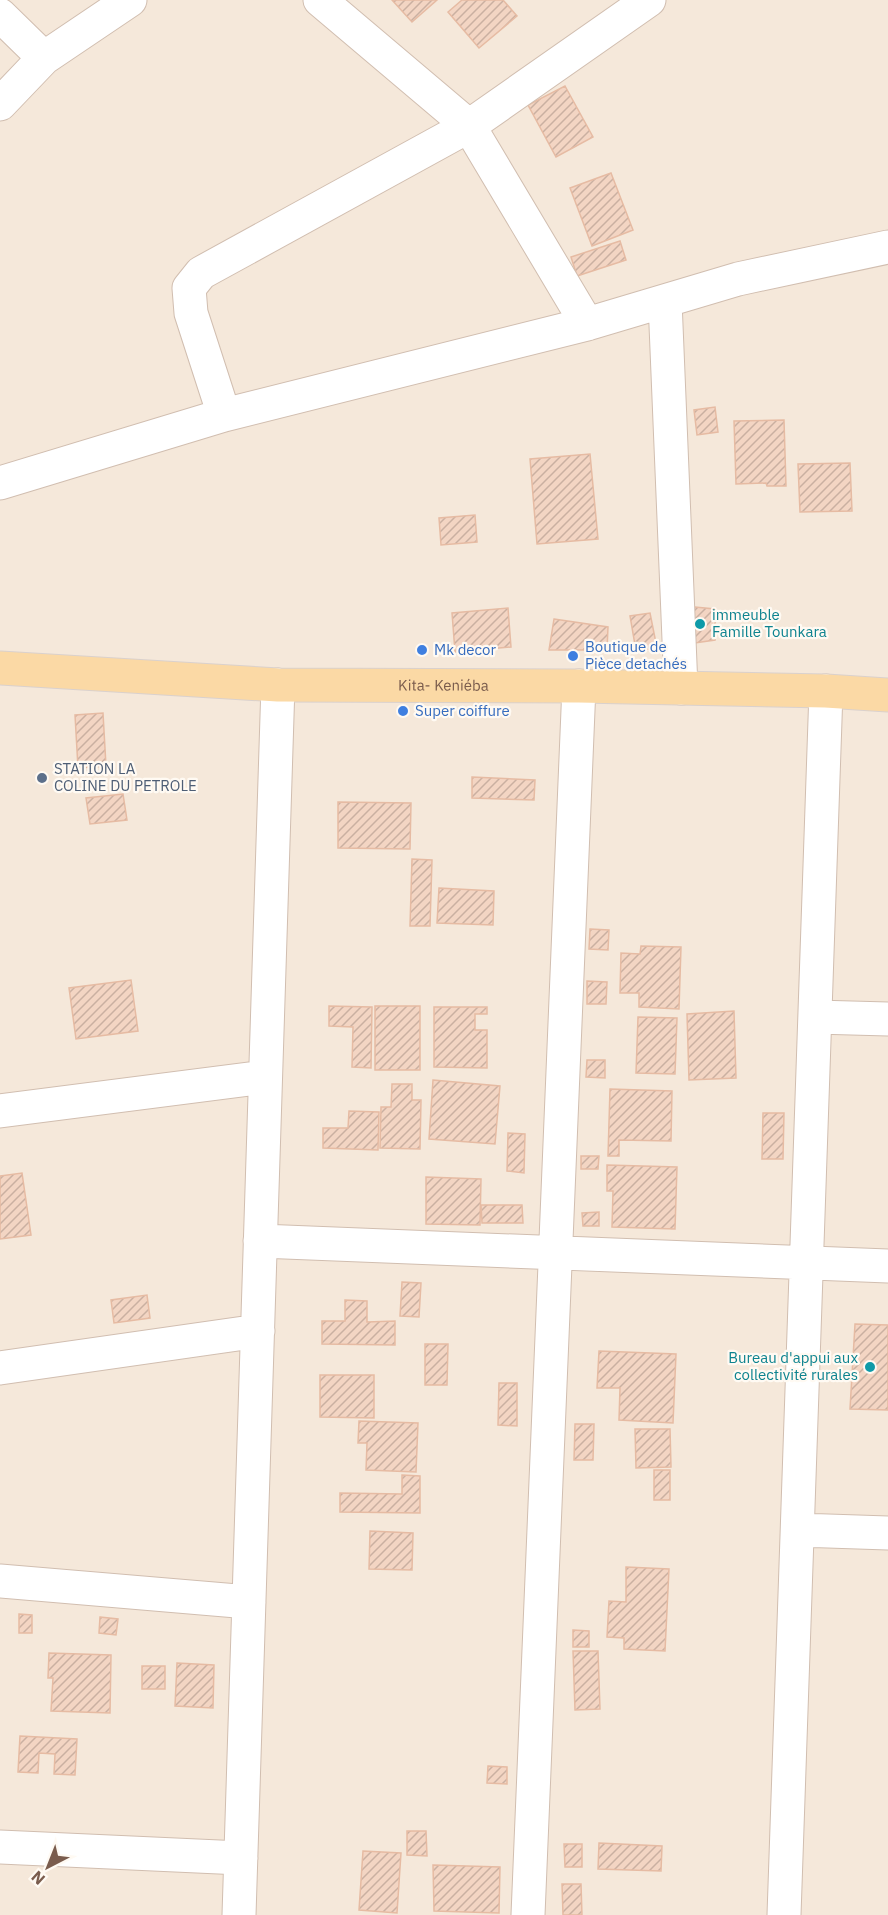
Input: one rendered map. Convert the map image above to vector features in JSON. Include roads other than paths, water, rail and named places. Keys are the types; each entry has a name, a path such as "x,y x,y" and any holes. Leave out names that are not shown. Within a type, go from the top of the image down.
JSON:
{"main road":[{"name":"Kita- Keniéba","path":"0,668 278,685 579,686 826,691 888,695"}],"street":[{"path":"0,105 44,58 130,0"},
{"path":"320,0 469,126 587,324"},
{"path":"224,415 191,313 189,288 201,273 469,126 649,0"},
{"path":"0,15 44,58"},
{"path":"0,483 224,415 587,324 738,279 888,247"},
{"path":"665,301 681,688"},
{"path":"239,1915 278,685"},
{"path":"528,1915 579,686"},
{"path":"784,1915 826,691"},
{"path":"815,1017 888,1019"},
{"path":"0,1112 266,1077"},
{"path":"260,1241 888,1266"},
{"path":"0,1368 258,1331"},
{"path":"798,1530 888,1533"},
{"path":"0,1581 249,1602"},
{"path":"0,1847 241,1858"}],"place":[{"name":"immeuble Famille Tounkara","path":"700,624"},
{"name":"Mk decor","path":"422,650"},
{"name":"Boutique de Pièce detachés","path":"573,656"},
{"name":"Super coiffure","path":"403,711"},
{"name":"STATION LA COLINE DU PETROLE","path":"42,778"},
{"name":"Bureau d'appui aux collectivité rurales","path":"870,1367"}]}
